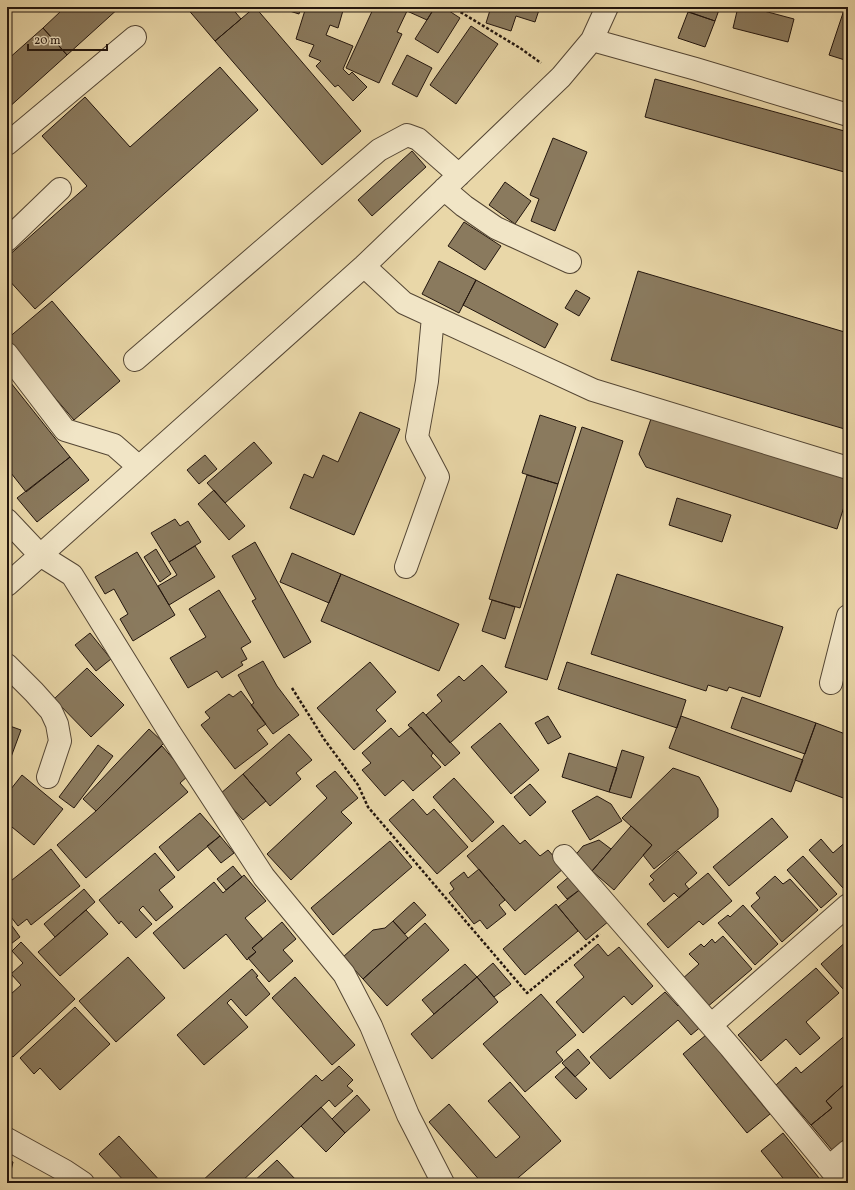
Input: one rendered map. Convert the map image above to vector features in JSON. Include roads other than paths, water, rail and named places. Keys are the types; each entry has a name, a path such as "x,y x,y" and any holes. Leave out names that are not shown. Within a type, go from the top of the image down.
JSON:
{"street":[{"path":"7,585 364,266 561,77 592,40 607,7"},
{"path":"7,144 135,37"},
{"path":"592,40 696,69 848,116"},
{"path":"136,360 379,150 407,135 418,139 451,182 464,206 496,228 570,262"},
{"path":"7,240 60,189"},
{"path":"364,266 404,303 593,390 848,468"},
{"path":"406,567 438,477 417,437 427,381 433,317"},
{"path":"7,354 65,430 114,445 139,468"},
{"path":"7,520 40,555 72,574 170,733 264,877 344,974 371,1026 408,1115 443,1183"},
{"path":"831,683 848,616"},
{"path":"7,665 51,711 57,724 60,741 48,776"},
{"path":"564,856 711,1025 836,1175 848,1151"},
{"path":"711,1025 848,905"},
{"path":"7,1139 65,1171 83,1183"}]}
